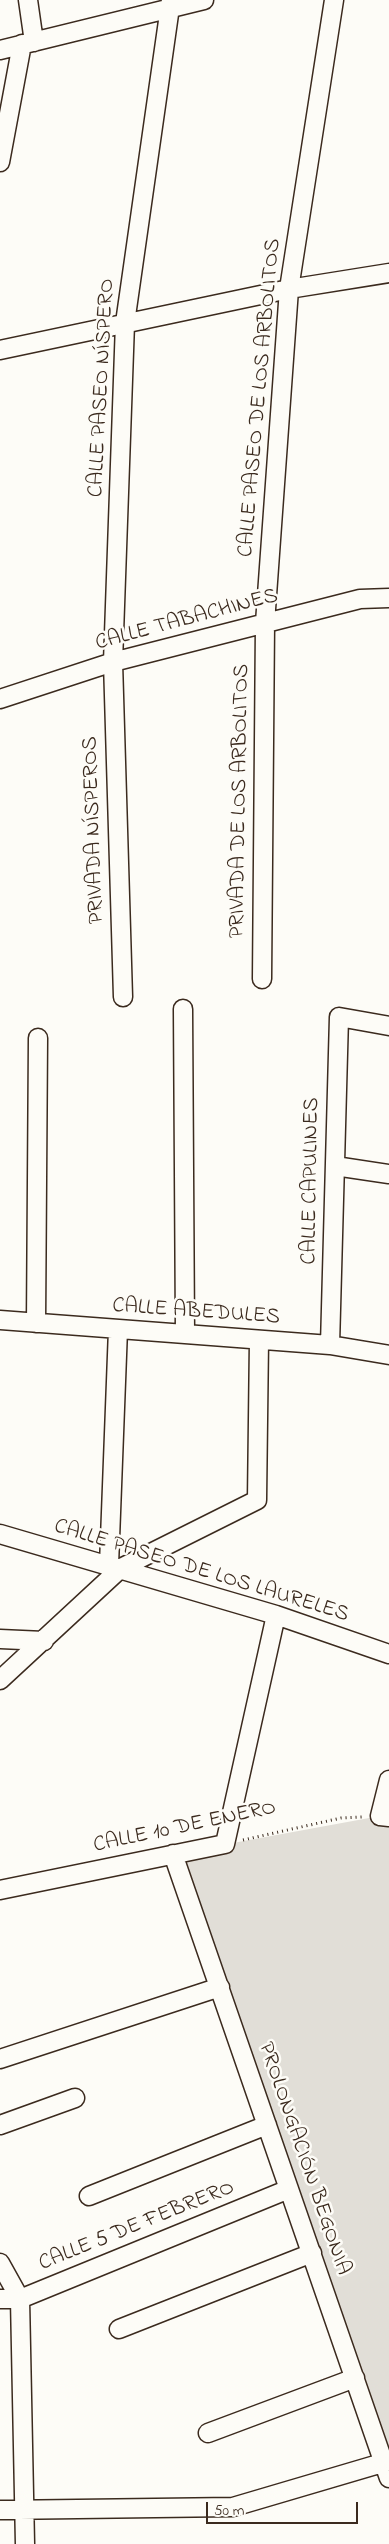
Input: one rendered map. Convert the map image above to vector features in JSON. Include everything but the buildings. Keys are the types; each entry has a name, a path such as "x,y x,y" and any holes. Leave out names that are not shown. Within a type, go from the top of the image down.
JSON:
{"street":[{"path":"0,162 28,43 28,0"},
{"path":"0,50 172,4 204,0"},
{"name":"CALLE PASEO DE LOS ARBOLITOS","path":"265,623 289,288 334,0"},
{"name":"CALLE PASEO NÍSPERO","path":"113,662 125,323 172,4"},
{"path":"0,350 289,288 389,273"},
{"name":"CALLE TABACHINES","path":"0,699 113,662 360,600 389,598"},
{"name":"PRIVADA DE LOS ARBOLITOS","path":"262,979 265,623"},
{"name":"PRIVADA NÍSPEROS","path":"113,662 123,997"},
{"path":"183,1009 185,1334"},
{"name":"CALLE CAPULINES","path":"330,1345 339,1017 389,1026"},
{"path":"36,1323 38,1038"},
{"path":"335,1166 389,1174"},
{"name":"CALLE ABEDULES","path":"0,1320 330,1345 389,1355"},
{"path":"115,1567 118,1329"},
{"path":"0,1680 44,1641 115,1567 257,1500 259,1340"},
{"name":"CALLE PASEO DE LOS LAURELES","path":"0,1534 276,1615 389,1654"},
{"path":"225,1844 276,1615"},
{"path":"0,1639 44,1641"},
{"path":"385,1816 389,1780"},
{"name":"CALLE 10 DE ENERO","path":"0,1890 225,1844"},
{"name":"PROLONGACIÓN BEGONIA","path":"173,1854 387,2467"},
{"path":"0,2060 220,1987"},
{"path":"0,2125 75,2098"},
{"path":"89,2196 267,2125"},
{"name":"CALLE 5 DE FEBRERO","path":"0,2299 20,2299 290,2189"},
{"path":"119,2329 312,2253"},
{"path":"0,2263 20,2299 25,2544"},
{"path":"208,2433 355,2378"},
{"path":"0,2510 233,2507 387,2467"}],"path":[{"name":"CALLE 10 DE ENERO","path":"225,1844 341,1818 385,1816"}],"shaded area":[{"path":"380,1816 389,1817 389,2461 173,1854"}]}
